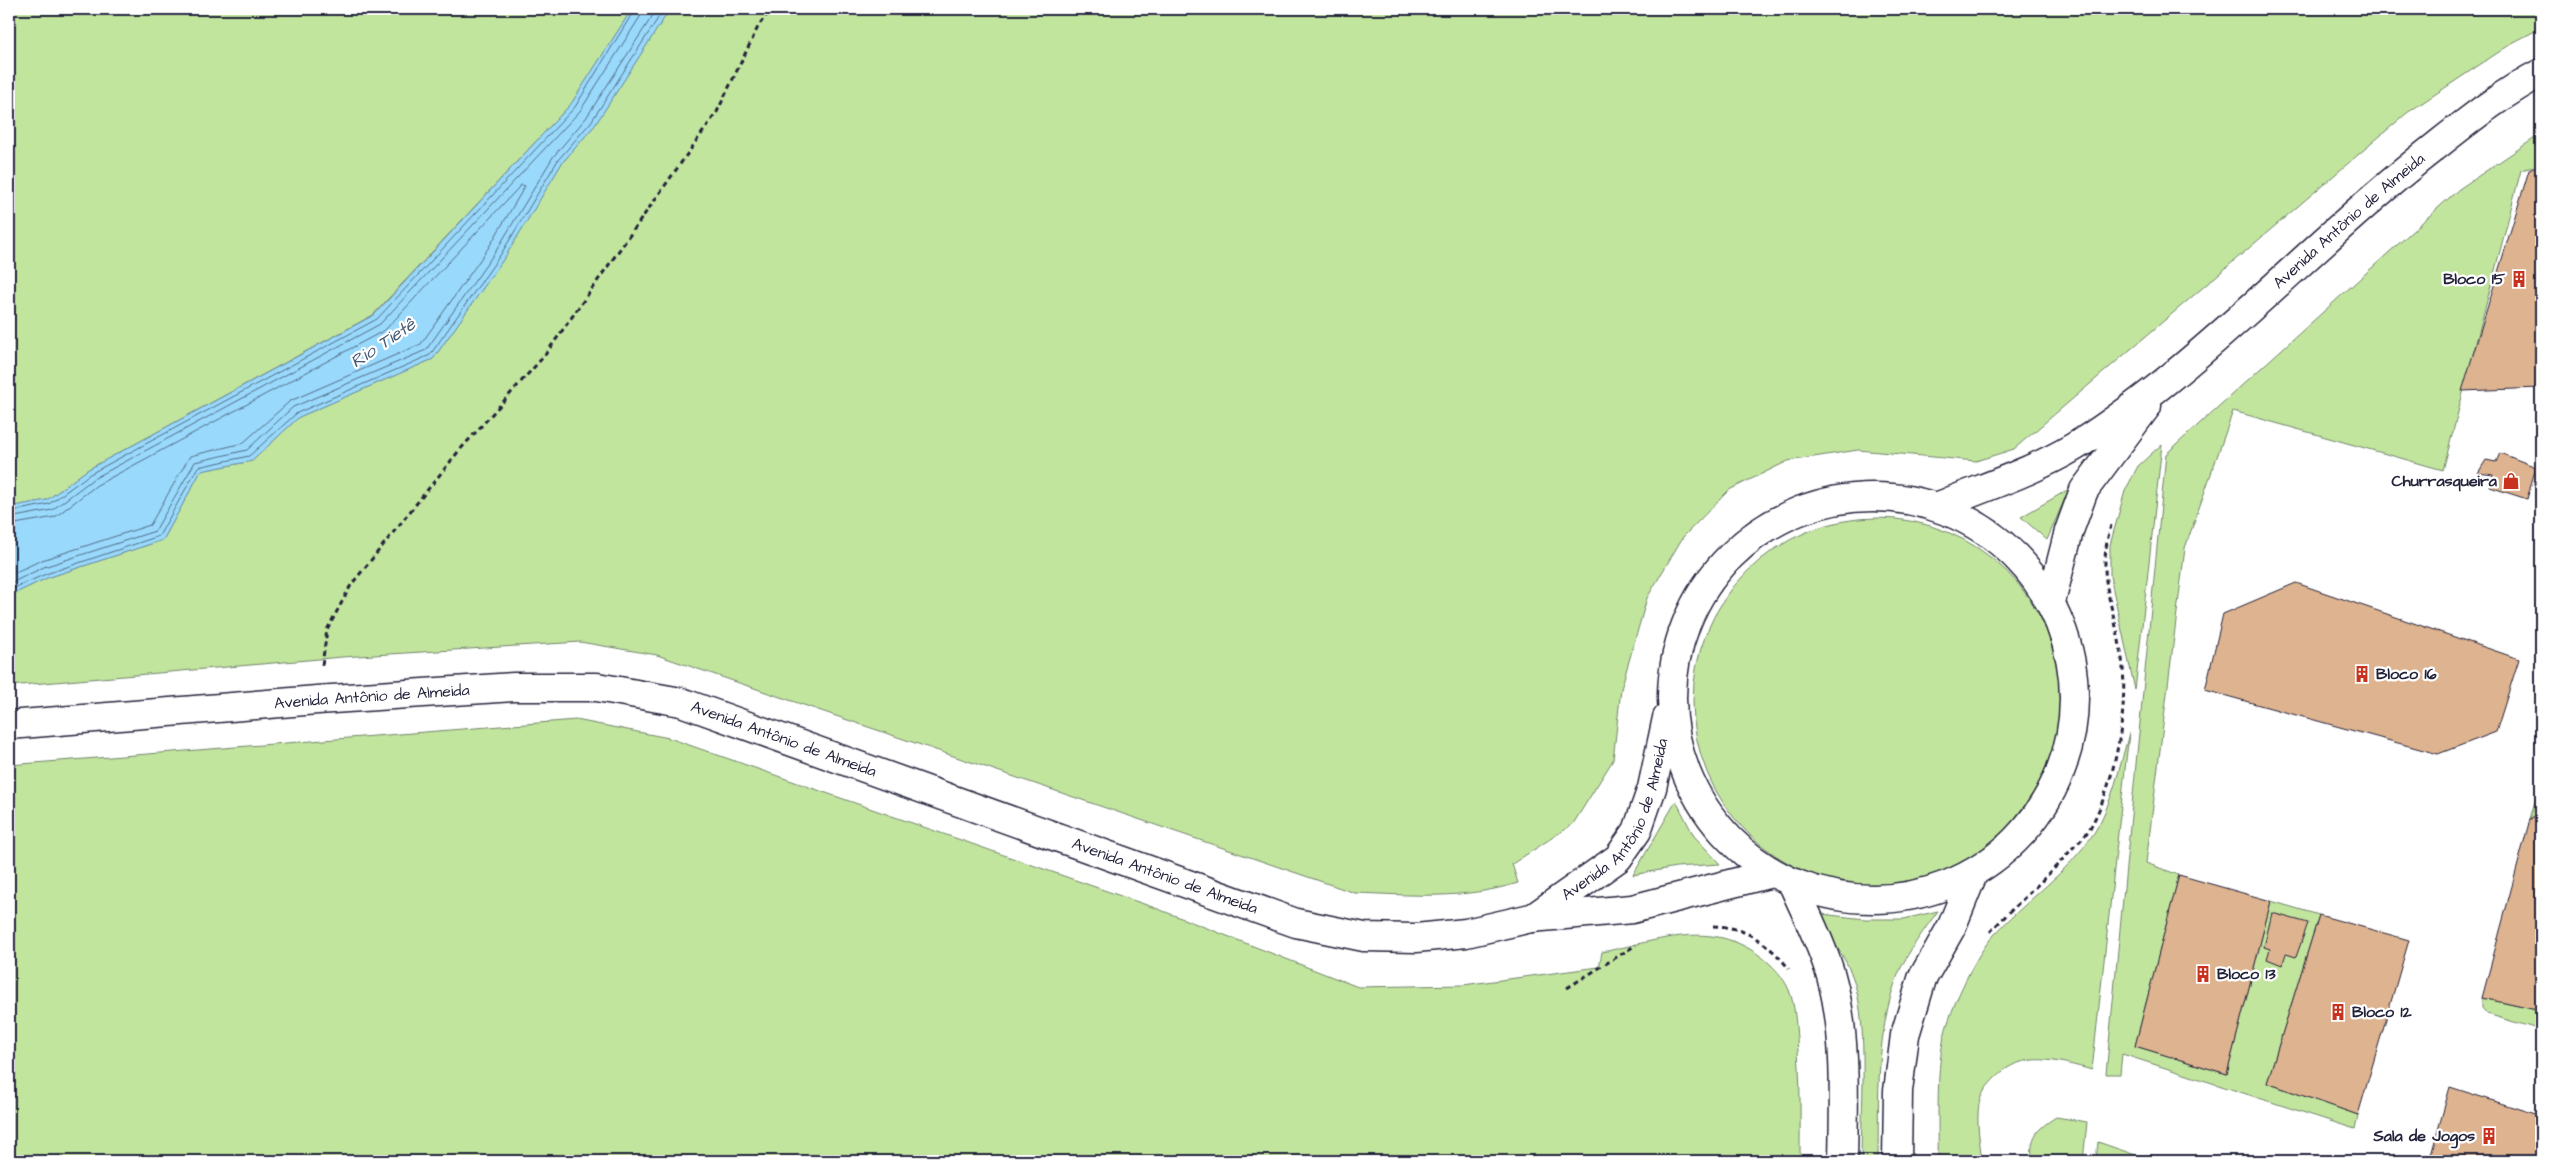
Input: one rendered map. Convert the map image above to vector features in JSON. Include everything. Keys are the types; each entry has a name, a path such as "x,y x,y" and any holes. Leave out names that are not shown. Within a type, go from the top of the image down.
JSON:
{"street":[{"name":"Avenida Antônio de Almeida","path":"1939,506 2030,469 2074,447 2166,381 2386,185 2461,127 2525,81 2541,73"},
{"name":"Avenida Antônio de Almeida","path":"2052,602 2069,531 2084,490 2166,381"},
{"name":"Avenida Antônio de Almeida","path":"1531,918 1618,858 1637,831 1652,788 1671,700 1678,645 1700,594 1733,551 1778,518 1830,499 1885,495 1939,506 1991,534 2023,561 2052,602 2072,661 2074,724 2057,783 2022,835 1973,874 1929,892 1881,900 1833,896 1783,879 1731,842 1699,800 1679,752 1671,700"},
{"name":"Avenida Antônio de Almeida","path":"9,725 317,700 524,687 597,687 672,701 1296,923 1364,937 1416,938 1466,933 1531,918 1632,909 1783,879"},
{"path":"1897,1161 1898,1091 1905,1035 1922,980 1952,926 1973,874"},
{"path":"1783,879 1831,976 1840,1024 1844,1108 1843,1161"}],"path":[{"path":"317,700 327,630 351,585 458,452 545,355 717,112 759,26 771,9"},
{"path":"1985,936 2056,867 2090,829 2105,792 2118,744 2125,698 2121,652 2104,580 2106,544 2113,520"},
{"path":"1709,926 1719,926 1751,935 1776,951 1793,974"},
{"path":"1567,988 1641,942"}],"green space":[{"path":"9,9 632,9 571,104 373,315 87,470 47,500 9,507"},
{"path":"670,9 2541,9 2541,28 2514,42 2407,113 2014,449 1976,461 1858,450 1788,461 1729,490 1683,537 1647,598 1621,689 1613,760 1573,824 1512,864 1518,883 1477,892 1457,894 1355,893 657,655 580,642 342,657 9,686 9,596 47,578 163,540 201,471 252,461 299,417 433,359 505,257 562,163 595,125"},
{"path":"2541,134 2541,165 2521,170 2443,470 2233,411 2185,548 2146,863 2179,875 2135,1046 2227,1074 2271,901 2319,915 2267,1083 2358,1115 2355,1129 2122,1054 2120,1074 2106,1074 2166,454 2459,189"},
{"path":"2162,444 2135,690 2110,576 2110,545 2125,491 2138,466"},
{"path":"2069,489 2047,540 2021,517"},
{"path":"1877,518 1913,521 1947,532 1979,549 2007,572 2030,600 2047,632 2058,666 2061,702 2058,738 2047,772 2030,804 2007,832 1979,855 1947,872 1913,883 1877,886 1841,883 1807,872 1775,855 1747,832 1724,804 1707,772 1696,738 1693,702 1696,666 1707,632 1724,600 1747,572 1775,549 1807,532 1841,521"},
{"path":"576,720 669,738 1158,909 1358,987 1463,985 1599,967 1602,952 1660,939 1704,935 1729,940 1750,949 1769,963 1784,980 1791,996 1796,1021 1799,1070 1800,1161 9,1161 9,765"},
{"path":"2129,733 2092,1070 2066,1063 2041,1060 2017,1063 2006,1069 1990,1083 1980,1100 1978,1125 1982,1161 1938,1161 1940,1060 1946,1029 1954,1006 1973,966 1987,943 2006,922 2072,861 2094,833 2106,811"},
{"path":"2541,780 2541,812 2530,819"},
{"path":"1676,801 1694,836 1720,864 1676,867 1633,875"},
{"path":"1938,911 1907,956 1891,995 1882,1042 1880,1065 1878,1161 1861,1161 1863,1045 1859,1000 1851,972 1836,946 1812,913 1865,919 1904,919"},
{"path":"2482,998 2541,1011 2541,1030 2487,1014 2482,1008"},
{"path":"2056,1117 2087,1122 2083,1161 2032,1161 2032,1145 2036,1134"},
{"path":"2098,1142 2153,1161 2096,1161"}],"water":[{"name":"Rio Tietê","path":"632,9 670,9 595,125 562,163 505,257 433,359 299,417 252,461 201,471 163,540 47,578 9,596 9,507 47,500 87,470 374,315 571,104"}],"building":[{"name":"Bloco 15","path":"2541,165 2541,388 2462,391 2529,170"},
{"name":"Churrasqueira","path":"2500,453 2536,467 2527,499 2490,487 2493,475 2478,473 2486,460 2496,462"},
{"name":"Bloco 16","path":"2296,583 2519,659 2496,732 2438,754 2205,690 2223,614"},
{"path":"2541,812 2541,1011 2482,998 2530,819"},
{"name":"Bloco 13","path":"2179,875 2271,901 2227,1074 2135,1046"},
{"path":"2272,913 2308,923 2296,957 2286,954 2282,965 2267,959 2270,949 2264,947"},
{"name":"Bloco 12","path":"2319,915 2409,940 2358,1115 2267,1083"},
{"name":"Sala de Jogos","path":"2450,1087 2541,1116 2541,1161 2451,1161 2431,1155"},
{"path":"2431,1155 2451,1161 2429,1161"}],"place":[{"name":"Bloco 15","path":"2519,279"},
{"name":"Churrasqueira","path":"2511,481"},
{"name":"Bloco 16","path":"2362,674"},
{"name":"Bloco 13","path":"2203,974"},
{"name":"Bloco 12","path":"2338,1012"},
{"name":"Sala de Jogos","path":"2489,1136"}]}
